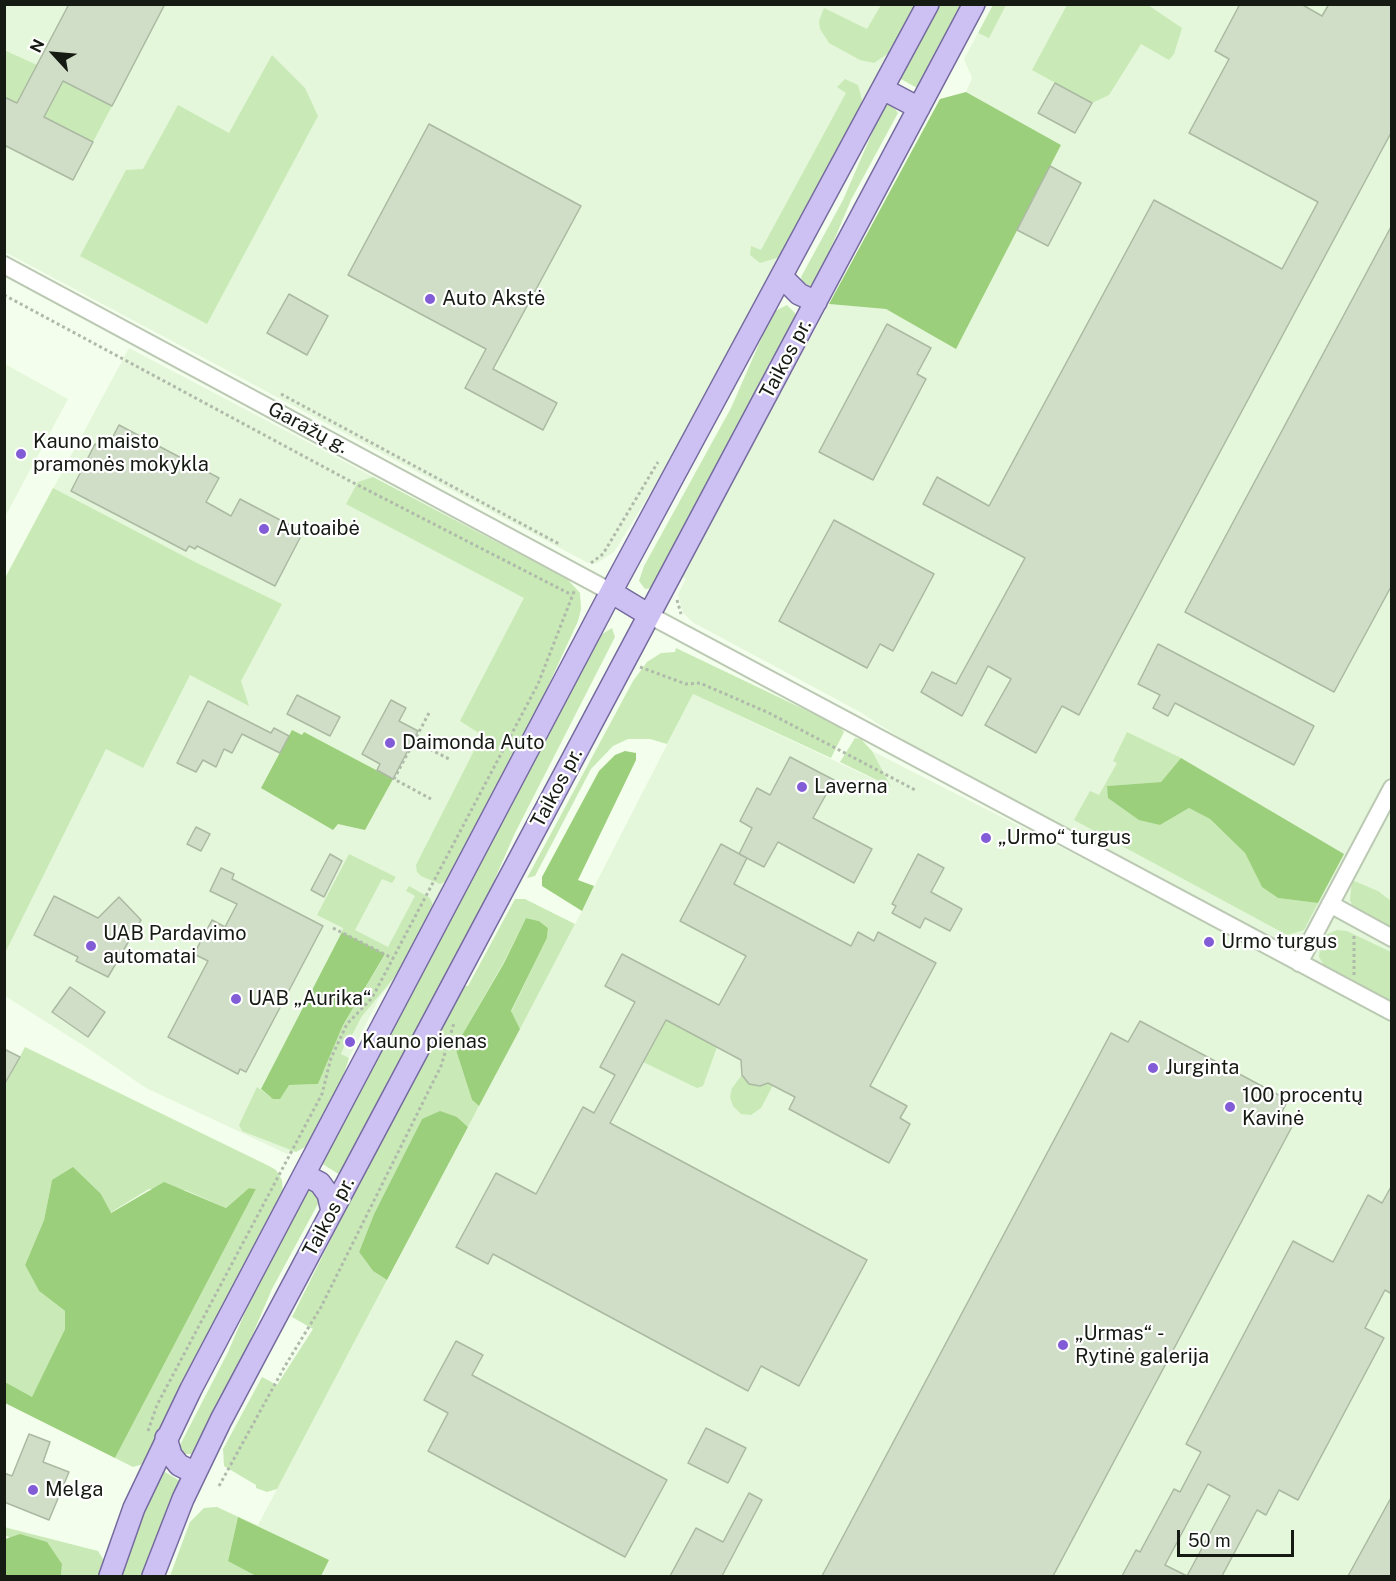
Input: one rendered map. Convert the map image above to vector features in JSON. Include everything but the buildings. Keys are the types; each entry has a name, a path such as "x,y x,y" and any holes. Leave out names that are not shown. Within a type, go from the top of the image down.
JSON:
{"main road":[{"name":"Taikos pr.","path":"110,1576 156,1437 305,1175 611,592 928,4"},
{"name":"Taikos pr.","path":"153,1576 195,1473 974,4"},
{"path":"883,89 919,108"},
{"path":"782,277 799,294 816,303"},
{"path":"611,592 649,615"},
{"path":"305,1175 320,1183 328,1194 332,1211"},
{"path":"156,1437 179,1465 195,1473"}],"street":[{"name":"Garažų g.","path":"4,266 611,592"},
{"path":"649,615 1392,1012"},
{"path":"1299,963 1392,788"},
{"path":"1330,904 1392,938"}],"path":[{"path":"4,295 348,480 572,595 538,684 372,998 346,1024 331,1058 322,1094 157,1405 156,1437"},
{"path":"277,392 571,550"},
{"path":"581,556 592,562"},
{"path":"642,668 686,684 700,683 769,713 917,791"},
{"path":"429,713 394,779 431,799"},
{"path":"414,741 451,760"},
{"path":"1353,992 1354,917"},
{"path":"333,928 394,959"},
{"path":"219,1486 326,1297 441,1066 455,1020"}],"shaded area":[{"path":"4,5 916,5 690,429 614,552 597,563 588,563 5,252"},
{"path":"993,5 1391,5 1391,1005 911,745 860,712 694,623 683,613 678,594 686,579 681,576 829,304 886,309 956,348 1061,145 966,92 972,78 964,59"},
{"path":"129,348 567,579 580,593 581,609 578,621 518,751 395,979 379,998 349,1058 339,1089 304,1148 287,1154 146,1088 5,996 5,578"},
{"name":"Kauno maisto pramonės mokykla","path":"5,364 68,399 5,517"},
{"path":"693,694 890,787 872,751 1141,888 1391,1020 1391,1576 170,1576 190,1522 204,1508 217,1507 258,1525 571,932"}],"green space":[{"path":"881,5 916,5 890,52 874,63 860,60 829,43 820,29 819,21 824,8 867,29"},
{"path":"938,5 964,5 919,89 899,78"},
{"path":"993,5 1006,5 989,38 978,33"},
{"path":"1067,5 1148,5 1182,28 1174,54 1169,60 1141,44 1109,95 1092,103 1032,70"},
{"path":"4,50 37,65 17,103 5,97"},
{"path":"272,55 305,88 318,116 207,324 80,256 126,170 143,169 178,105 229,133"},
{"path":"845,79 858,85 862,100 860,114 780,257 760,263 750,255 751,246 761,250 846,93 837,87"},
{"path":"63,81 112,106 93,142 44,117"},
{"path":"966,92 1061,145 956,349 886,309 829,304 940,99"},
{"path":"892,104 898,113 851,200 816,283 810,286 802,282 801,277 843,200 883,108"},
{"path":"787,305 795,313 795,320 653,588 645,589 639,581 644,566 731,408 773,312"},
{"path":"373,477 567,579 580,593 581,609 578,621 518,751 452,878 440,884 421,876 417,872 416,865 482,735 460,721 524,598 346,504 358,482"},
{"path":"53,488 197,563 282,604 241,681 249,706 190,675 143,768 106,749 5,953 5,578"},
{"path":"612,628 615,637 515,833 483,906 340,1175 321,1163 602,634"},
{"path":"676,648 839,726 844,732 831,758 693,694 667,744 650,739 628,739 613,746 591,769 535,876 527,878 633,681 647,662 661,653 675,652"},
{"path":"292,730 302,735 304,732 393,779 365,830 338,824 333,830 261,788"},
{"path":"1127,732 1181,758 1161,782 1107,786 1109,798 1160,825 1189,808 1210,819 1245,853 1262,887 1278,898 1318,903 1304,930 1287,935 1074,820 1090,791 1099,795 1117,763 1113,761"},
{"path":"855,738 861,739 872,751 891,787 840,762"},
{"path":"625,751 636,753 636,760 578,880 594,886 582,911 542,886 542,877 599,771 615,755"},
{"path":"1181,758 1344,854 1318,903 1278,898 1262,887 1245,853 1210,819 1189,808 1160,825 1139,820 1108,798 1107,786 1161,782"},
{"path":"349,854 396,877 392,883 382,879 355,930 388,947 415,896 406,891 409,886 430,898 435,910 407,962 362,1016 352,1035 349,1034 341,1054 349,1058 339,1089 310,1144 296,1152 242,1131 239,1125 257,1087 273,1099 289,1085 318,1084 343,1025 385,955 342,932 343,928 317,915"},
{"path":"1352,880 1378,891 1391,901 1391,928 1353,907 1350,900"},
{"path":"515,899 525,899 575,924 520,1029 511,1012 547,938 548,928 539,921 526,918 504,962 455,1047 472,1100 479,1106 468,1127 457,1117 422,1119 374,1214 359,1252 373,1271 387,1280 277,1489 267,1492 256,1488 256,1485 224,1466 223,1449 262,1377 277,1385 313,1329 292,1317 462,986 468,986"},
{"path":"526,918 539,921 548,928 547,938 511,1011 520,1029 479,1106 472,1100 455,1047 504,963"},
{"path":"1337,930 1347,931 1391,952 1391,1001 1324,965 1319,957 1320,945 1325,935"},
{"path":"342,932 385,954 343,1025 318,1084 289,1085 280,1099 273,1099 261,1089"},
{"path":"666,1020 717,1047 703,1086 697,1088 643,1062"},
{"path":"25,1047 269,1166 276,1170 282,1180 283,1194 143,1464 133,1467 115,1458 256,1189 249,1188 226,1208 185,1190 149,1189 110,1213 101,1194 52,1180 44,1220 25,1265 39,1291 65,1311 65,1329 32,1398 5,1382 5,1085"},
{"path":"742,1075 749,1084 773,1085 761,1108 751,1115 741,1114 733,1106 730,1097 732,1088"},
{"path":"440,1111 457,1117 468,1127 387,1280 373,1271 359,1252 374,1214 422,1119"},
{"path":"73,1167 101,1194 111,1213 164,1182 226,1208 249,1188 256,1189 115,1458 5,1403 5,1382 32,1397 65,1329 65,1311 39,1291 25,1265 44,1220 52,1180"},
{"path":"311,1190 316,1191 320,1196 319,1202 272,1289 240,1364 194,1454 184,1454 180,1445 228,1352 258,1282 304,1194"},
{"path":"160,1469 180,1481 145,1576 119,1576"},
{"path":"217,1507 238,1517 228,1560 256,1576 170,1576 190,1522 204,1508"},
{"path":"238,1517 329,1560 321,1576 256,1576 228,1561"},
{"path":"4,1527 98,1551 105,1562 100,1576 61,1576 62,1564 7,1536 5,1539"},
{"path":"20,1534 47,1542 62,1564 61,1576 5,1576 5,1539"}],"place":[{"name":"Auto Akstė","path":"430,299"},
{"name":"Kauno maisto pramonės mokykla","path":"21,454"},
{"name":"Autoaibė","path":"264,529"},
{"name":"Daimonda Auto","path":"390,743"},
{"name":"Laverna","path":"802,787"},
{"name":"„Urmo“ turgus","path":"986,838"},
{"name":"Urmo turgus","path":"1209,942"},
{"name":"UAB Pardavimo automatai","path":"91,946"},
{"name":"UAB „Aurika“","path":"236,999"},
{"name":"Kauno pienas","path":"350,1042"},
{"name":"Jurginta","path":"1153,1068"},
{"name":"100 procentų Kavinė","path":"1230,1107"},
{"name":"„Urmas“ - Rytinė galerija","path":"1063,1345"},
{"name":"Melga","path":"33,1490"}]}
